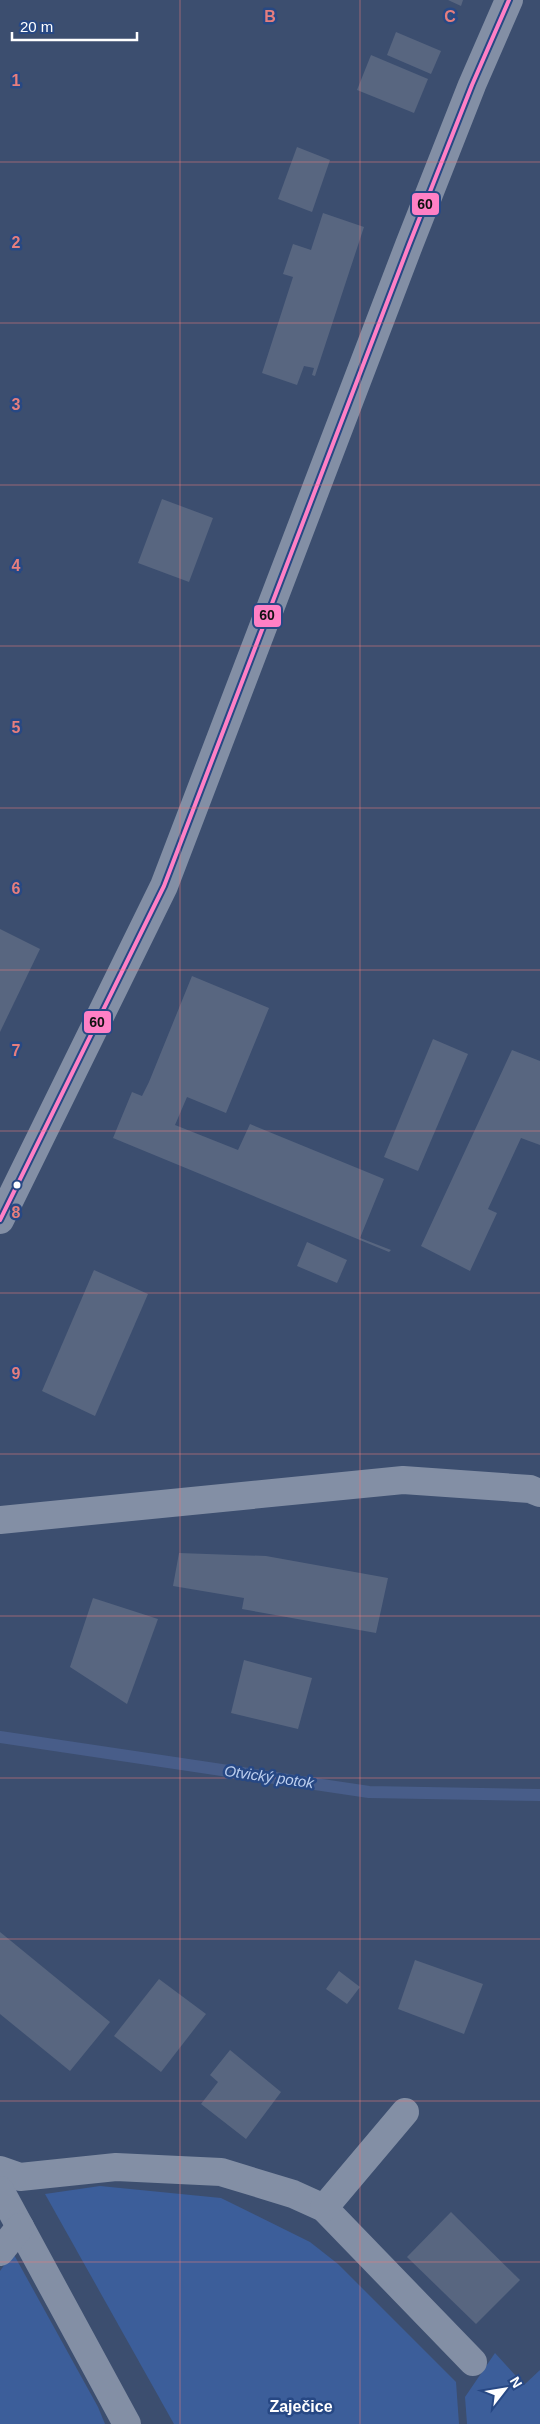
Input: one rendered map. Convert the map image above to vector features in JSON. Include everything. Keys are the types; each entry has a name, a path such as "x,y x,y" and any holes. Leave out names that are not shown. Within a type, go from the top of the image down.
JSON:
{"street":[{"path":"0,1220 164,886 420,218 472,85 509,0"},
{"path":"0,1520 403,1480 530,1489 540,1493"},
{"path":"324,2208 405,2112"},
{"path":"0,2170 20,2177 116,2166 220,2172 293,2194 324,2208 474,2362"},
{"path":"0,2190 127,2424"},
{"path":"0,2252 20,2227"}],"shaded area":[{"path":"100,2186 221,2198 310,2242 338,2264 456,2382 459,2424 174,2424 45,2194"},
{"path":"13,2253 98,2407 105,2424 0,2424 0,2271"},
{"path":"495,2353 524,2385 540,2370 540,2424 467,2424 465,2397"}],"building":[{"path":"448,0 463,0 461,6"},
{"path":"396,32 441,51 431,74 387,55"},
{"path":"371,55 428,79 414,113 357,90"},
{"path":"297,147 330,160 312,212 278,199"},
{"path":"323,213 364,227 315,376 312,375 314,368 304,366 297,385 262,373 293,277 283,274 293,244 311,250"},
{"path":"162,499 213,518 189,582 138,563"},
{"path":"0,929 40,949 0,1032"},
{"path":"192,976 269,1008 226,1113 187,1097 175,1125 238,1150 250,1124 384,1179 360,1238 391,1250 389,1252 113,1138 132,1092 142,1096 149,1082"},
{"path":"433,1039 468,1054 418,1171 384,1157"},
{"path":"512,1050 540,1061 540,1145 521,1138 488,1209 497,1213 470,1271 421,1246"},
{"path":"307,1242 347,1260 337,1283 297,1266"},
{"path":"94,1270 148,1294 95,1416 42,1391"},
{"path":"179,1553 266,1556 388,1578 376,1633 242,1609 244,1598 173,1586"},
{"path":"93,1598 158,1619 127,1704 70,1667"},
{"path":"244,1660 312,1678 298,1729 231,1713"},
{"path":"0,1932 110,2022 70,2071 0,2014"},
{"path":"415,1960 483,1984 464,2034 398,2009"},
{"path":"339,1971 360,1987 347,2004 326,1989"},
{"path":"159,1979 206,2014 161,2072 114,2036"},
{"path":"230,2050 281,2092 246,2139 201,2104 218,2082 210,2075"},
{"path":"451,2212 520,2280 476,2324 407,2257"}],"waterway":[{"name":"Otvický potok","path":"0,1737 369,1792 540,1795"}],"transit line":[{"name":"60","path":"0,1220 164,886 409,245 472,85 509,0"}],"district":[{"name":"Zaječice","path":"301,2406"}]}
